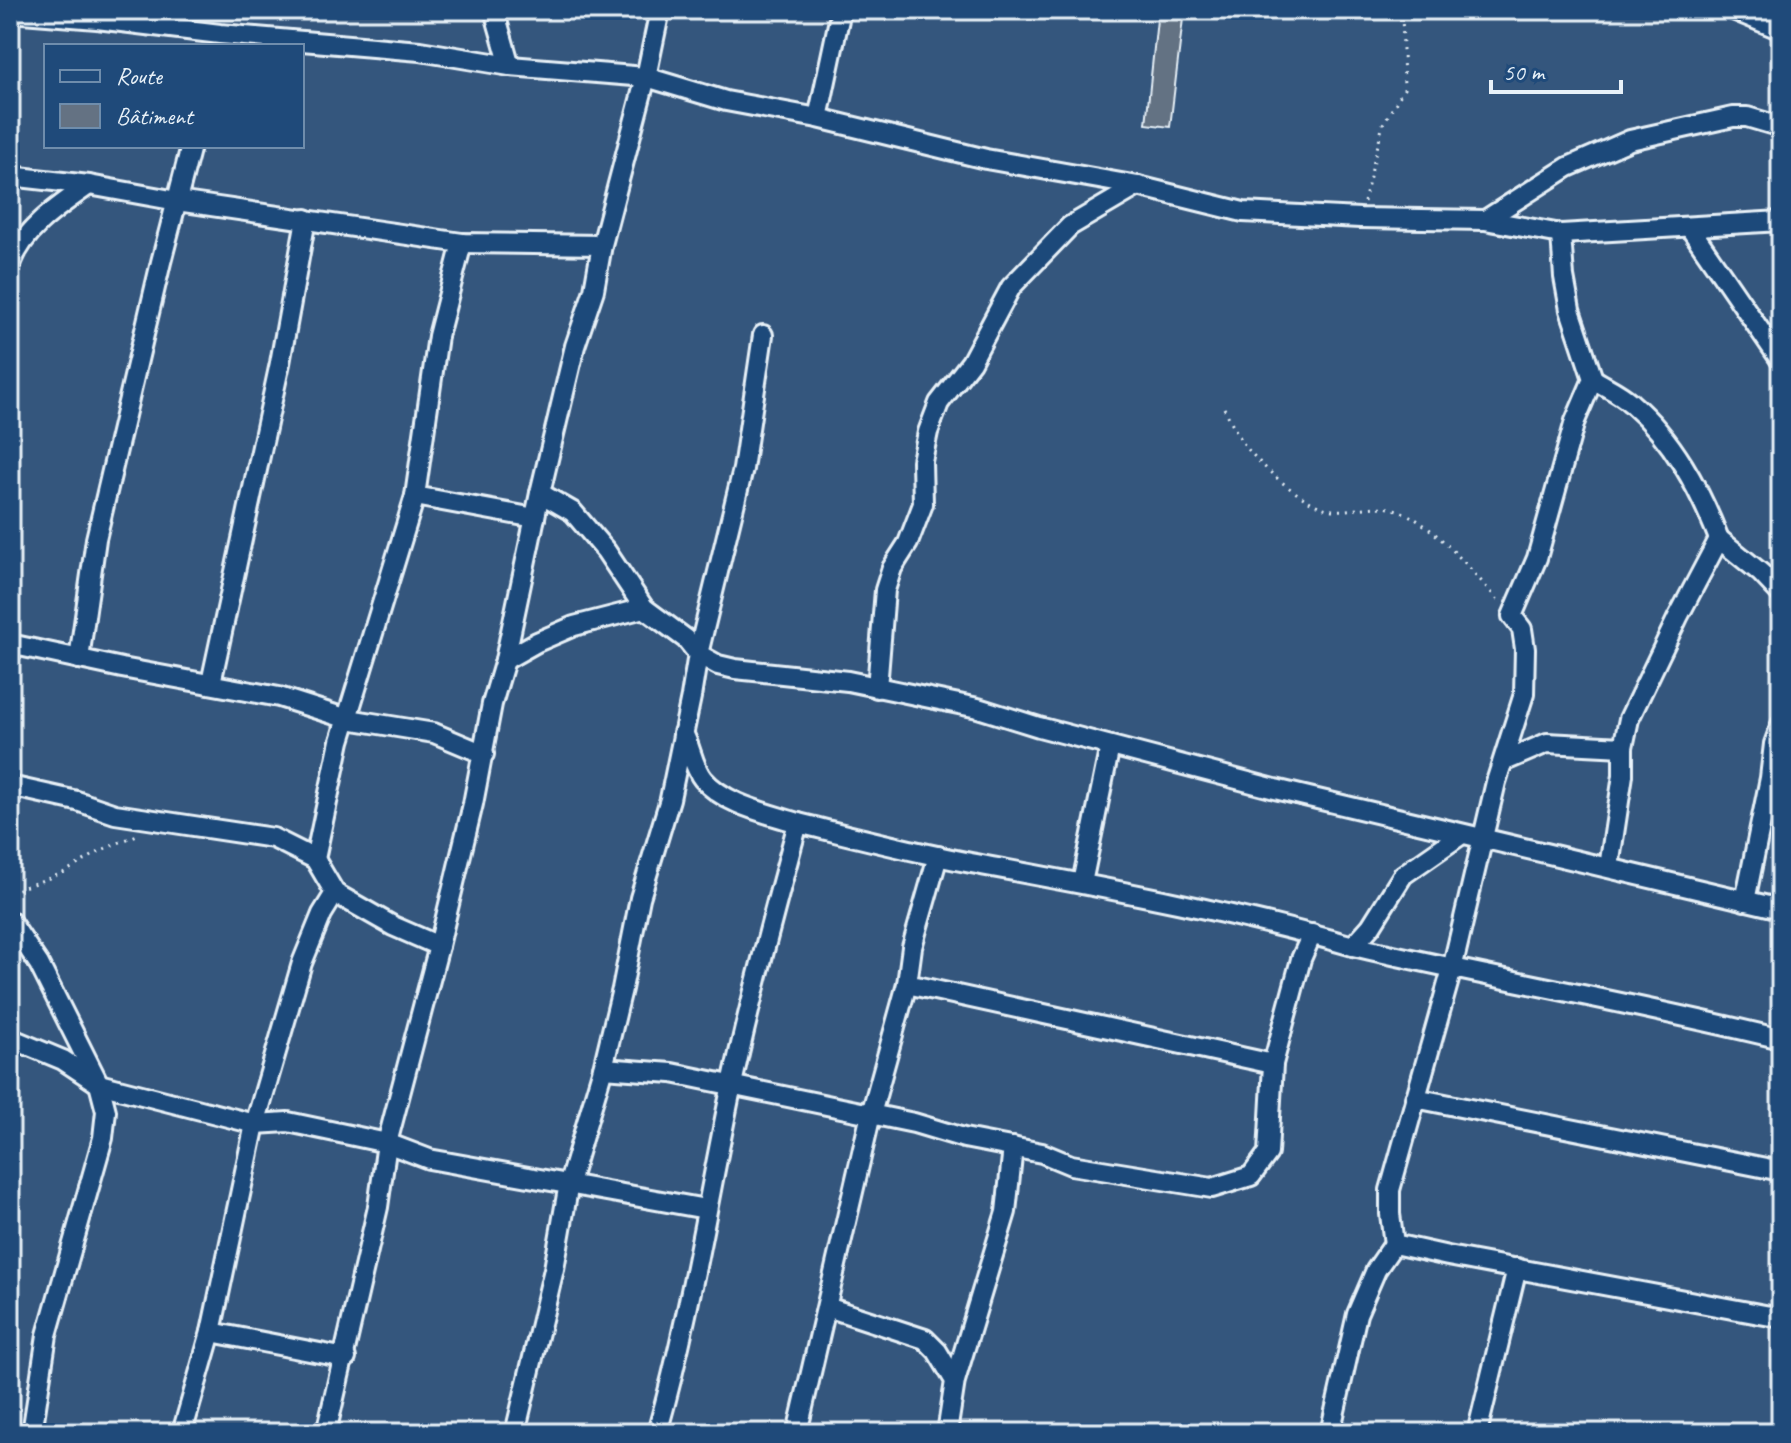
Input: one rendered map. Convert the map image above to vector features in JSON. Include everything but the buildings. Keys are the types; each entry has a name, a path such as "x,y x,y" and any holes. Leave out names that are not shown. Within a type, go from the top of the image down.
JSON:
{"street":[{"path":"494,10 510,66"},
{"path":"326,1433 346,1358 378,1207 387,1143 439,946 540,493 575,346 594,290 602,245 646,77 660,10"},
{"path":"818,118 841,10"},
{"path":"1733,10 1781,30"},
{"path":"10,12 97,19 218,40 291,44"},
{"path":"304,45 420,51 510,66 646,77 726,101 818,118 986,159 1138,186 1243,212 1485,220 1561,234 1781,221"},
{"path":"1485,220 1568,167 1630,140 1733,117 1747,117 1781,127"},
{"path":"79,659 96,539 190,148"},
{"path":"10,176 89,185 462,243 602,245"},
{"path":"10,268 14,253 50,212 89,185"},
{"path":"877,688 885,590 892,568 908,543 923,504 922,461 939,403 971,362 1011,287 1070,226 1138,186"},
{"path":"211,683 280,363 306,219"},
{"path":"1690,228 1781,361"},
{"path":"1561,234 1570,310 1593,379 1629,401 1668,440 1708,510 1719,539 1781,594"},
{"path":"315,859 348,719 415,496 438,336 462,243"},
{"path":"515,1433 554,1269 569,1183 603,1068 640,898 670,799 698,654 743,469 763,335"},
{"path":"1330,1433 1357,1314 1371,1280 1394,1244 1390,1190 1452,969 1496,782 1524,694 1522,629 1512,616 1537,558 1575,421 1593,379"},
{"path":"540,493 573,512 606,551 644,608 686,639 698,654 718,665 848,681 978,708 1110,746 1462,834 1781,909"},
{"path":"415,496 535,518"},
{"path":"1609,867 1629,719 1719,539"},
{"path":"505,660 574,626 644,608"},
{"path":"10,644 279,697 348,719 434,733 484,754"},
{"path":"1745,901 1774,744 1781,725"},
{"path":"683,733 698,771 709,785 735,802 798,823 938,856 1082,883 1312,934 1452,969 1683,1015 1781,1039"},
{"path":"1505,761 1547,743 1623,747"},
{"path":"1082,883 1110,746"},
{"path":"10,786 77,801 115,814 273,838 315,859 335,893 393,926 439,946"},
{"path":"657,1433 695,1279 732,1085 798,823"},
{"path":"1353,946 1371,926 1403,875 1462,834"},
{"path":"797,1433 871,1114 938,856"},
{"path":"182,1433 211,1332 255,1124 302,963 322,914 335,893"},
{"path":"10,921 39,964 99,1084 106,1111 103,1138 47,1335 32,1433"},
{"path":"603,1068 672,1073 1042,1153 1071,1165 1212,1188 1251,1176 1268,1153 1273,1064 1301,959 1312,934"},
{"path":"907,984 1273,1064"},
{"path":"10,1038 63,1060 99,1084 255,1124 288,1122 387,1143 429,1159 706,1209"},
{"path":"1415,1098 1781,1171"},
{"path":"947,1433 955,1381 1006,1212 1013,1147"},
{"path":"1394,1244 1781,1318"},
{"path":"1477,1433 1517,1268"},
{"path":"827,1307 925,1339 937,1351 955,1381"},
{"path":"211,1332 346,1358"}],"path":[{"path":"1360,218 1383,124 1404,89 1402,10"},
{"path":"1224,408 1258,461 1300,496 1329,510 1365,507 1394,509 1420,522 1464,563 1512,616"},
{"path":"10,892 63,873 106,848 170,822"}]}
